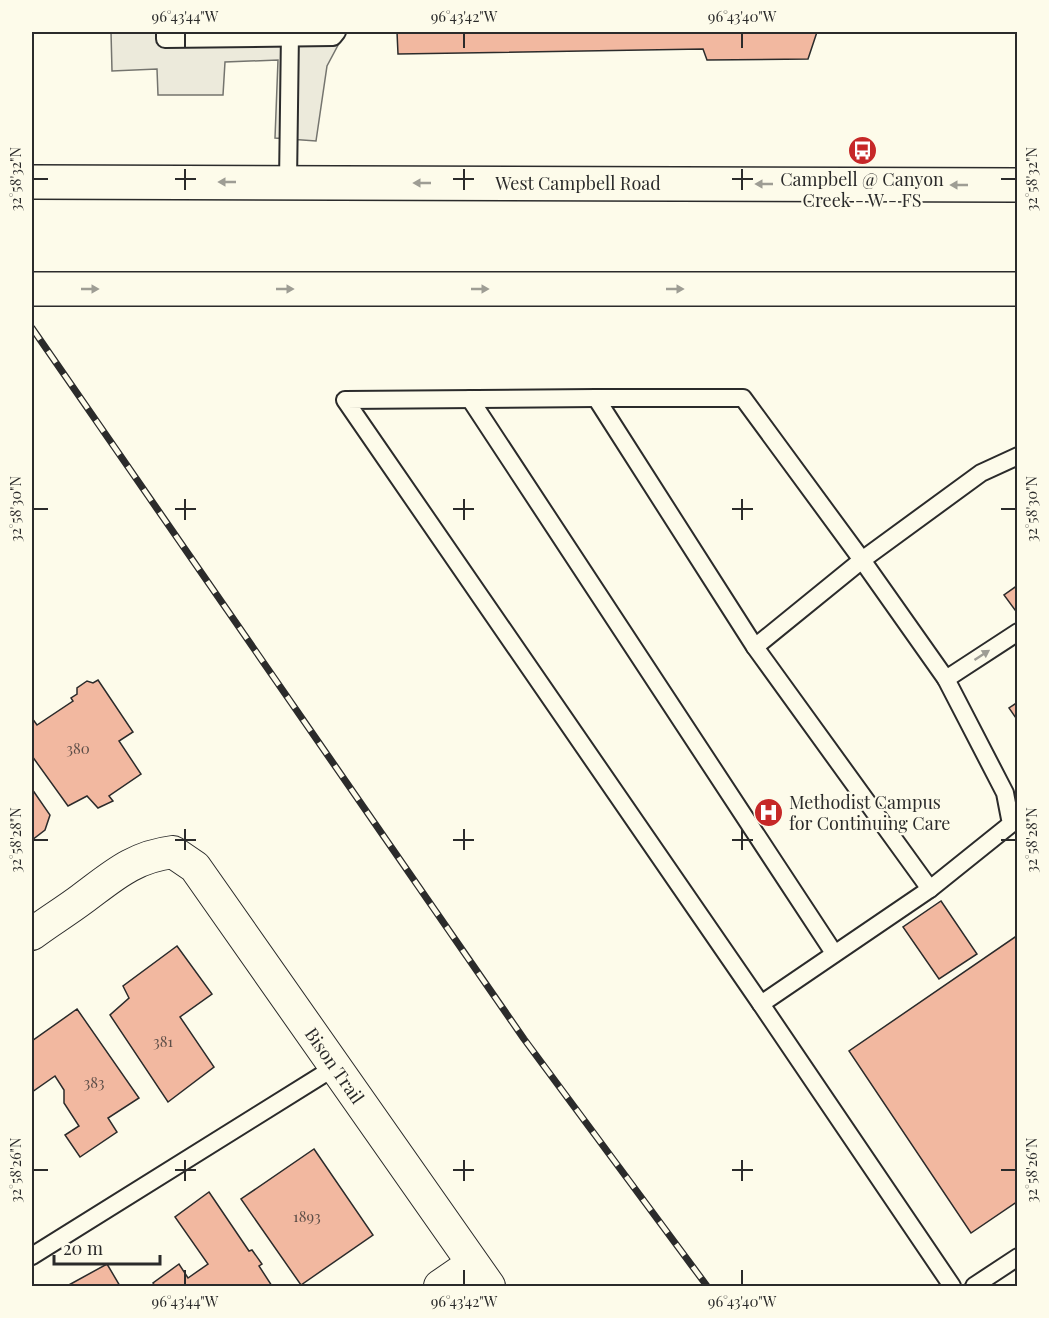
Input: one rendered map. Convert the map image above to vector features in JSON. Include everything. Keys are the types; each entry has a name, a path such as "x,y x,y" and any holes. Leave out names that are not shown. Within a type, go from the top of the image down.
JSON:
{"main road":[{"name":"West Campbell Road","path":"32,182 1017,185"},
{"path":"32,289 1017,289"}],"street":[{"name":"Bison Trail","path":"32,934 81,900 118,870 152,854 173,852 195,867 481,1275"},
{"path":"440,1287 481,1275"}],"lane":[{"path":"165,32 165,39 290,35 333,37 337,32"},
{"path":"288,182 290,35"},
{"path":"596,398 755,647 930,890"},
{"path":"761,1004 930,890 1011,824 1005,793 946,679 743,398 345,400 761,1004 952,1287"},
{"path":"470,399 834,953"},
{"path":"755,647 862,560 981,473 1017,456"},
{"path":"946,679 1017,632"},
{"path":"32,1256 335,1067"},
{"path":"974,1287 1017,1257"}],"shaded area":[{"path":"111,32 345,32 327,66 316,141 275,138 278,60 225,62 223,95 158,95 157,69 112,71"}],"building":[{"path":"397,32 817,32 808,59 707,60 703,49 398,54"},
{"path":"1018,585 1018,614 1004,595"},
{"path":"98,680 133,732 119,741 141,774 109,796 113,801 98,808 87,796 68,806 32,756 32,718 37,725 73,701 71,698 77,694 77,688 87,681 93,683"},
{"path":"1018,702 1018,721 1009,708"},
{"path":"32,789 50,815 45,830 32,840"},
{"path":"941,901 977,954 939,979 903,927"},
{"path":"1018,935 1018,1201 971,1233 849,1051"},
{"path":"177,946 212,994 180,1017 214,1067 168,1102 110,1015 129,998 123,986"},
{"path":"77,1009 139,1098 108,1118 117,1132 80,1157 65,1135 79,1126 64,1103 64,1090 55,1076 32,1092 32,1041"},
{"path":"314,1149 373,1235 301,1285 241,1199"},
{"path":"209,1192 249,1251 252,1250 262,1264 259,1266 272,1286 155,1286 153,1283 179,1264 188,1278 208,1264 175,1217"},
{"path":"107,1264 120,1286 67,1286"}],"railway":[{"path":"32,328 524,1039 707,1286"}],"place":[{"name":"Campbell @ Canyon Creek - W - FS","path":"862,151"},
{"name":"Methodist Campus for Continuing Care","path":"768,813"}]}
